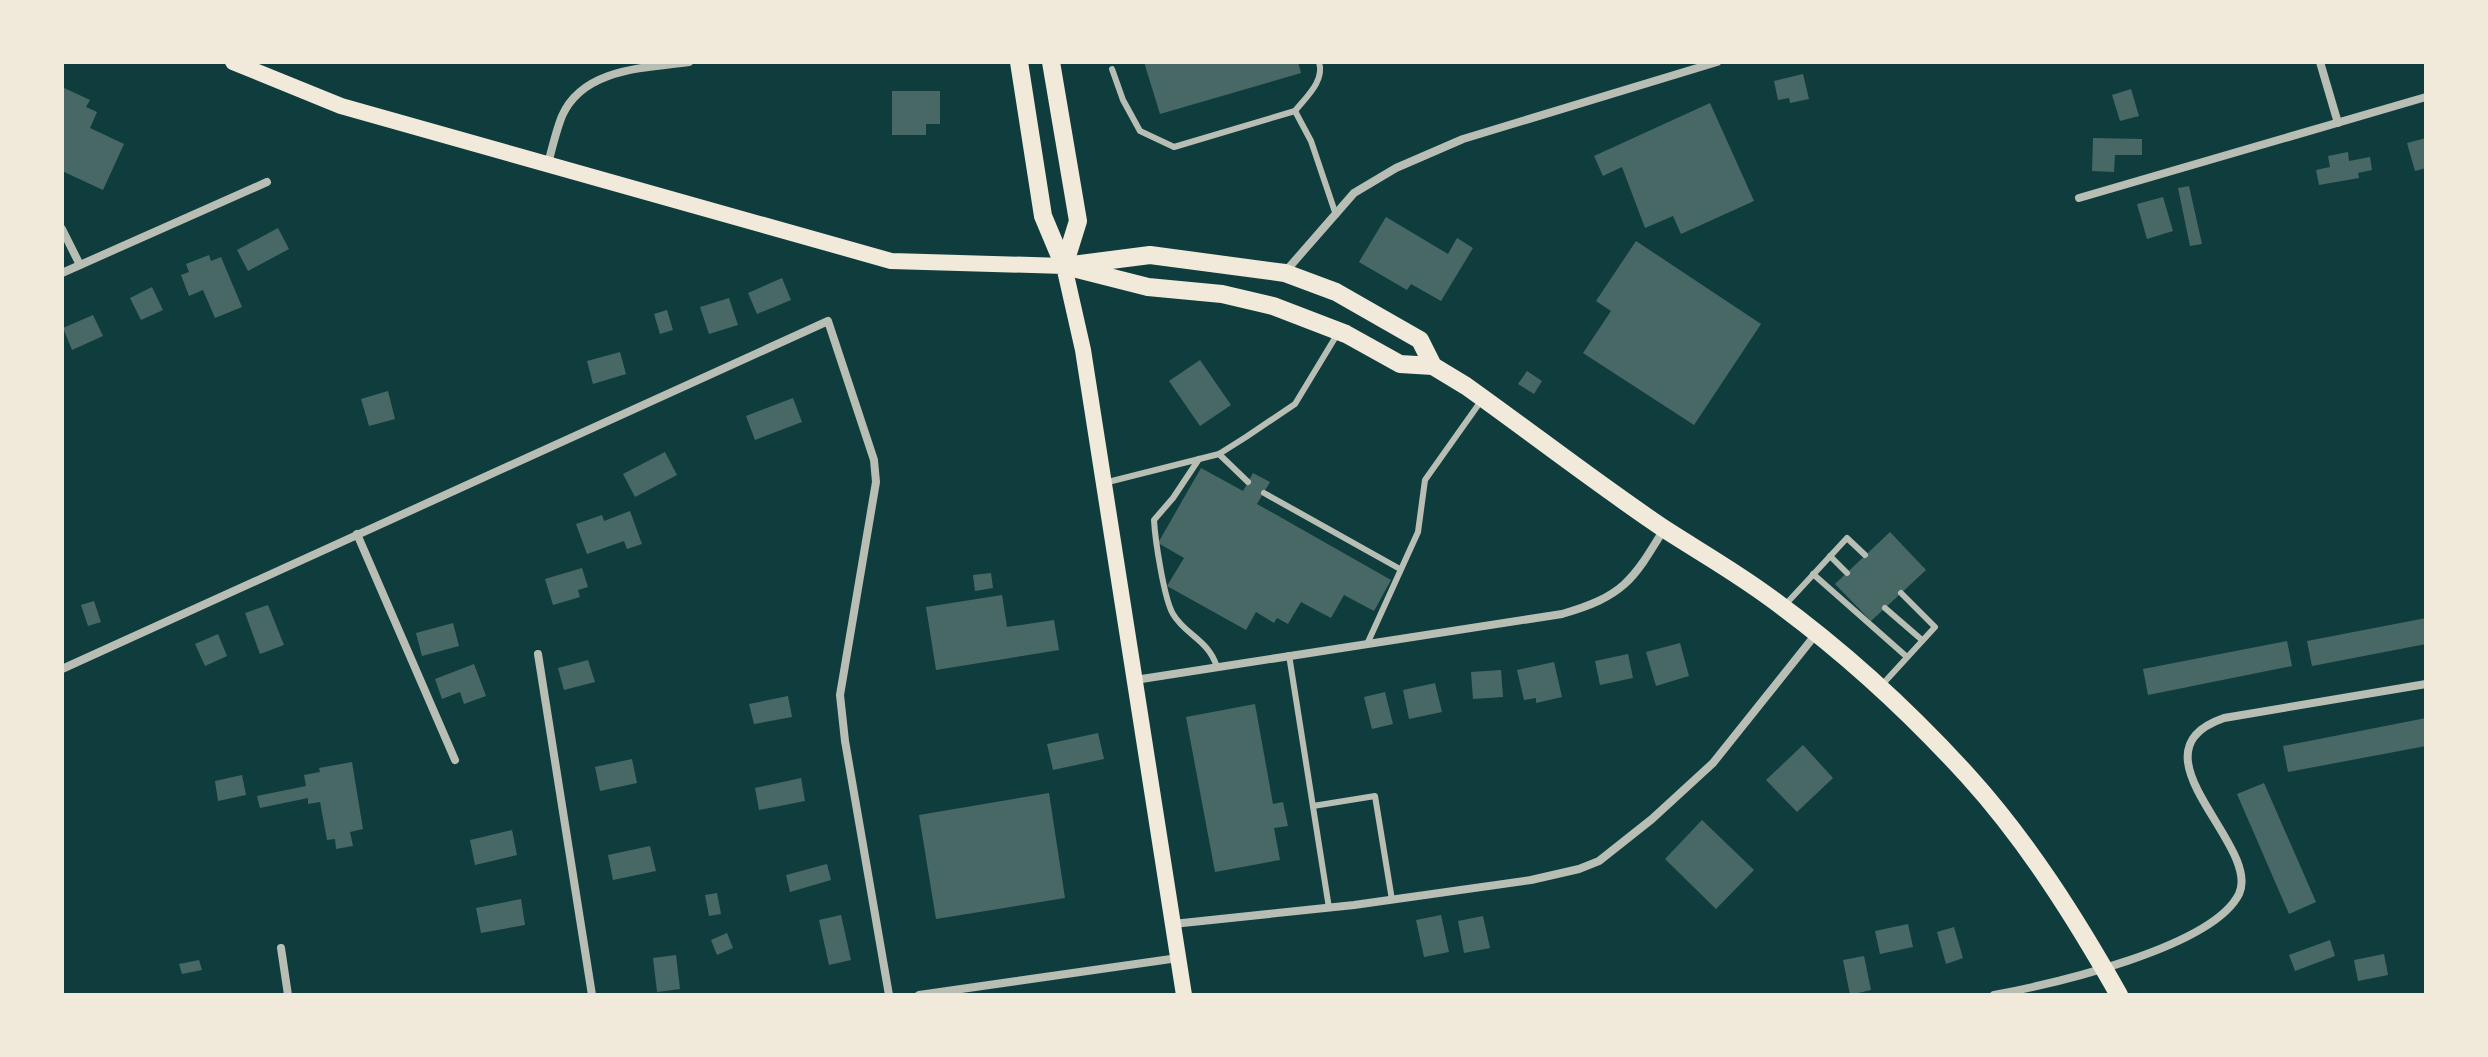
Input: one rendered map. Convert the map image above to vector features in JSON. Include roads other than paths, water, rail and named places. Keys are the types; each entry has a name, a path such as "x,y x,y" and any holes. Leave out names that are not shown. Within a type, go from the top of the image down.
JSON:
{"main road":[{"path":"233,62 341,106 891,261 1064,266 1150,255 1285,273 1336,292 1420,340 1433,366"},
{"path":"1019,62 1043,216 1064,266 1083,350 1184,995"},
{"path":"1051,62 1078,221 1064,266"},
{"path":"1064,266 1148,287 1222,294 1273,306 1339,332 1400,364 1433,366 1483,398 1664,528 1783,607 1879,687 1969,777 2009,827 2063,904 2119,995"}],"street":[{"path":"548,164 562,116 583,89 602,78 626,71 689,62"},
{"path":"1285,273 1354,193 1396,168 1463,139 1717,62"},
{"path":"2320,62 2338,123"},
{"path":"2079,198 2426,97"},
{"path":"62,273 267,182"},
{"path":"62,229 80,265"},
{"path":"62,669 828,321 871,448 876,482 840,695 845,741 889,995"},
{"path":"1135,680 1562,614 1586,607 1628,584 1664,528"},
{"path":"357,534 455,760"},
{"path":"1173,924 1329,908 1531,880 1599,861 1652,819 1713,763 1817,633"},
{"path":"538,654 592,995"},
{"path":"1994,995 2061,982 2104,968 2193,935 2227,911 2241,891 2240,868 2188,768 2190,740 2205,724 2224,718 2426,684"},
{"path":"281,948 288,995"},
{"path":"919,995 1179,958"}],"lane":[{"path":"1112,69 1123,100 1140,131 1174,147 1295,111 1316,85 1321,70 1319,62"},
{"path":"1295,111 1311,141 1336,215"},
{"path":"1104,483 1219,454 1295,404 1339,332"},
{"path":"1368,642 1418,532 1425,480 1483,398"},
{"path":"1219,454 1248,482"},
{"path":"1199,459 1154,520 1155,545 1173,614 1213,654 1217,667"},
{"path":"1264,493 1400,569"},
{"path":"1783,607 1847,538 1865,555"},
{"path":"1830,556 1847,573"},
{"path":"1813,574 1907,657"},
{"path":"1879,687 1935,627 1901,593"},
{"path":"1885,608 1922,640"},
{"path":"1289,655 1329,908"},
{"path":"1313,806 1375,796 1392,900"}]}
